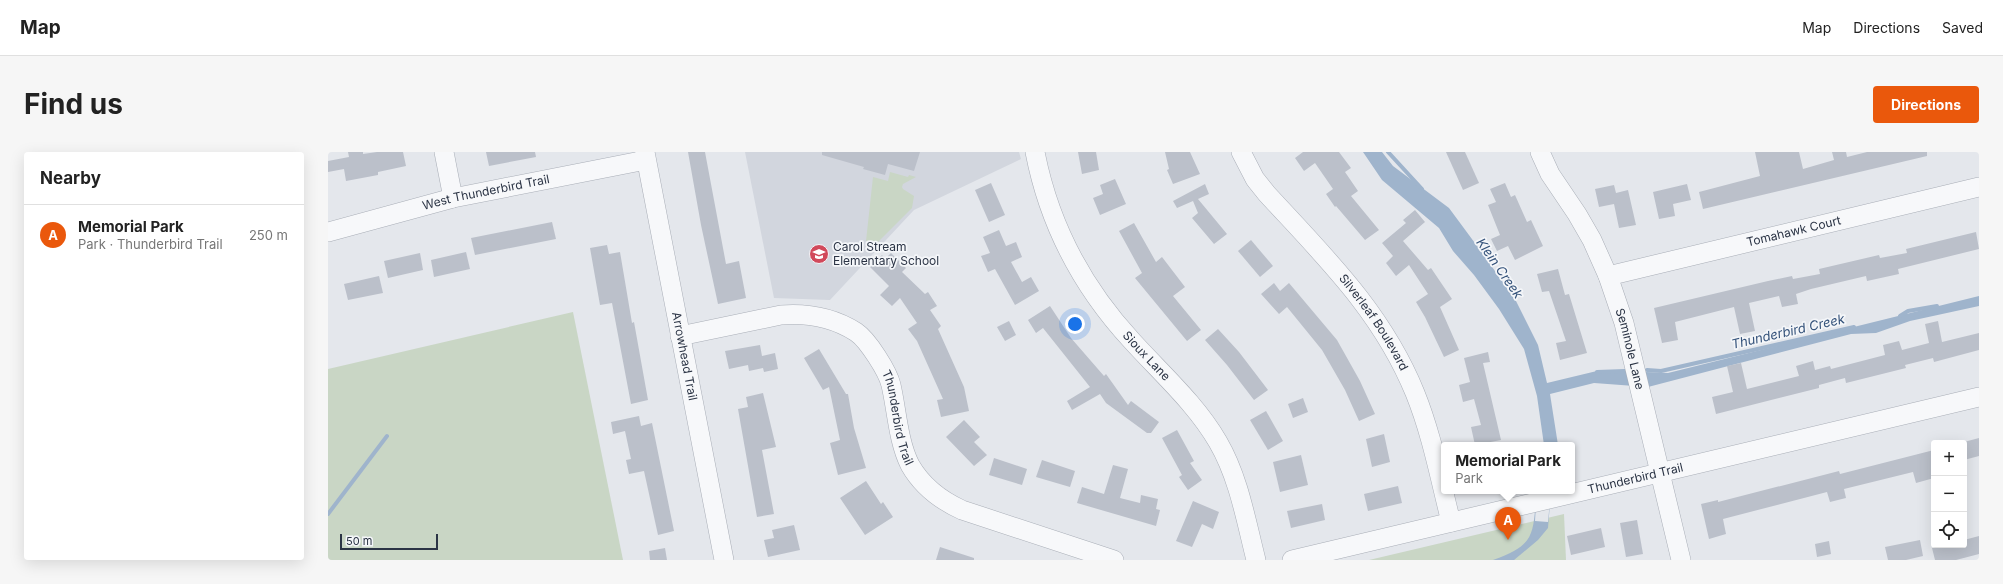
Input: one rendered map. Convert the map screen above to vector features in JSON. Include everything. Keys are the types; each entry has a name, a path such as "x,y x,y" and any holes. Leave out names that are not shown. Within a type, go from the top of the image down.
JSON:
{"street":[{"path":"444,152 453,198"},
{"name":"Sioux Lane","path":"1035,152 1046,196 1055,223 1068,252 1091,290 1131,340 1201,416 1219,443 1230,465 1238,489 1256,560"},
{"name":"Silverleaf Boulevard","path":"1241,152 1255,178 1267,194 1356,292 1396,352 1421,409 1432,444 1441,481"},
{"name":"Seminole Lane","path":"1540,152 1550,174 1577,214 1592,240 1608,276 1624,323 1681,560"},
{"name":"West Thunderbird Trail","path":"328,232 453,198 645,156"},
{"name":"Arrowhead Trail","path":"645,156 724,560"},
{"name":"Tomahawk Court","path":"1608,276 1979,187"},
{"name":"Thunderbird Trail","path":"680,336 797,313 817,316 857,333 880,360 890,383 906,456 918,476 930,491 940,499 962,510 1114,560"},
{"name":"Thunderbird Trail","path":"1575,493 1979,396"},
{"name":"Silverleaf Boulevard","path":"1444,494 1451,522"},
{"name":"Thunderbird Trail","path":"1292,560 1323,556 1451,522 1569,494"}],"shaded area":[{"name":"Carol Stream Elementary School","path":"745,152 1019,152 1021,159 914,210 830,300 774,298"}],"green space":[{"path":"890,172 908,177 909,175 916,177 903,184 902,187 914,196 912,208 878,242 866,241 873,177 888,181"},
{"path":"573,312 623,560 328,560 328,369"},
{"path":"1564,514 1566,560 1369,560"}],"water":[{"path":"1363,152 1382,152 1393,166 1449,208 1516,301 1538,345 1547,383 1601,370 1668,373 1979,296 1979,306 1910,321 1876,333 1851,334 1648,387 1594,383 1550,394 1558,442 1544,442 1537,396 1524,349 1499,309 1474,275 1453,251 1439,228 1382,180"},
{"path":"1537,494 1551,494 1548,528 1538,540 1514,560 1493,560 1508,554 1525,542 1533,527"}],"pier":[{"path":"1537,494 1551,494 1548,522 1535,521"}],"building":[{"path":"348,152 363,152 363,154 377,152 403,152 406,166 378,172 378,175 346,181 344,169 328,172 328,161 349,157"},
{"path":"486,152 535,152 536,157 489,166"},
{"path":"688,152 705,152 726,264 739,261 746,298 718,304 701,225"},
{"path":"822,152 920,152 914,171 888,164 885,175 863,169 864,167 822,155"},
{"path":"1078,152 1096,152 1099,170 1082,174"},
{"path":"1165,152 1190,152 1200,174 1173,184 1167,170 1169,169"},
{"path":"1303,152 1339,152 1351,168 1345,172 1358,191 1351,196 1379,230 1365,240 1336,206 1335,207 1326,194 1333,189 1315,163 1304,171 1295,158"},
{"path":"1446,152 1465,152 1479,183 1463,190"},
{"path":"1755,152 1799,152 1803,169 1834,160 1832,152 1846,152 1847,157 1867,152 1927,152 1927,156 1703,209 1699,192 1760,176"},
{"path":"1115,179 1126,204 1100,215 1093,198 1103,194 1100,185"},
{"path":"991,183 1005,215 989,222 975,190"},
{"path":"1505,183 1511,197 1515,195 1527,222 1531,220 1543,246 1515,260 1508,246 1497,251 1491,239 1500,235 1488,205 1496,202 1490,189"},
{"path":"1205,184 1209,194 1198,199 1227,234 1214,244 1192,218 1198,213 1193,201 1177,208 1173,201"},
{"path":"1687,184 1691,200 1673,204 1675,216 1659,219 1653,192"},
{"path":"1614,185 1616,193 1628,190 1636,225 1619,228 1614,204 1599,207 1595,189"},
{"path":"1415,210 1425,222 1403,241 1428,270 1431,268 1452,299 1440,307 1459,350 1444,357 1425,317 1416,302 1428,294 1409,265 1396,276 1386,263 1393,256 1382,243 1406,223 1403,220"},
{"path":"552,222 556,239 475,255 471,238"},
{"path":"1134,223 1156,262 1162,257 1185,287 1173,296 1201,330 1187,341 1135,278 1142,273 1119,231"},
{"path":"999,230 1006,246 1016,242 1022,257 1011,262 1022,282 1031,277 1039,291 1015,305 995,269 988,272 981,256 990,253 983,237"},
{"path":"1976,232 1979,249 1898,269 1899,274 1867,281 1866,276 1811,289 1796,294 1798,304 1782,307 1779,296 1749,303 1755,331 1740,334 1734,307 1675,322 1678,340 1662,343 1654,308 1792,276 1793,279 1820,274 1819,269 1879,255 1880,258 1907,253 1906,249"},
{"path":"1251,240 1273,266 1260,277 1238,251"},
{"path":"607,245 609,254 620,252 632,323 634,322 648,400 631,404 612,303 600,305 590,248"},
{"path":"466,252 470,269 434,277 431,260"},
{"path":"420,253 423,270 388,278 384,261"},
{"path":"891,253 906,268 902,272 925,294 928,292 937,306 930,310 941,326 938,329 964,387 969,411 941,417 937,400 943,399 917,341 908,329 917,323 900,298 892,306 880,295 889,286 870,267 882,255 885,259"},
{"path":"1558,269 1565,295 1569,294 1587,353 1560,360 1556,343 1566,341 1549,291 1542,292 1537,274"},
{"path":"379,276 383,293 348,300 344,284"},
{"path":"1274,283 1280,291 1289,283 1337,340 1360,381 1375,414 1359,421 1345,390 1322,350 1287,307 1279,314 1261,294"},
{"path":"1050,306 1071,338 1104,376 1106,374 1128,405 1131,401 1159,422 1151,433 1147,433 1106,403 1100,394 1072,410 1067,401 1090,387 1043,328 1036,333 1028,320"},
{"path":"1009,321 1016,335 1005,341 997,327"},
{"path":"1938,321 1942,342 1979,333 1979,350 1934,362 1933,358 1905,365 1906,368 1846,383 1845,378 1819,385 1819,388 1716,414 1712,397 1733,392 1727,366 1741,363 1747,389 1799,376 1796,366 1813,361 1815,370 1830,366 1831,369 1885,355 1883,345 1899,341 1902,350 1929,343 1925,324"},
{"path":"1218,329 1239,352 1268,390 1254,400 1227,365 1205,340"},
{"path":"760,345 762,356 775,353 778,369 764,372 763,368 749,371 748,365 729,369 725,351"},
{"path":"819,349 846,394 848,394 854,428 866,468 838,475 830,443 840,440 829,387 823,390 804,358"},
{"path":"1488,352 1490,362 1483,363 1501,440 1491,442 1474,442 1471,427 1481,425 1474,399 1463,402 1459,385 1470,382 1464,358"},
{"path":"763,393 776,447 762,450 774,514 757,517 738,409 748,407 746,397"},
{"path":"1303,398 1308,412 1293,418 1288,404"},
{"path":"1266,411 1283,441 1268,450 1250,420"},
{"path":"639,416 641,426 652,423 674,531 658,535 644,471 629,474 626,460 631,459 625,431 613,434 611,422"},
{"path":"964,420 980,437 974,442 987,455 974,466 946,437"},
{"path":"1177,430 1194,461 1190,463 1202,480 1188,490 1179,477 1182,475 1162,438"},
{"path":"1384,434 1390,462 1372,467 1366,439"},
{"path":"1979,438 1979,456 1967,459 1967,441"},
{"path":"1931,451 1931,479 1916,483 1913,472 1844,489 1846,498 1830,502 1827,492 1723,519 1726,534 1709,539 1701,504 1718,500 1718,502 1839,471 1840,474"},
{"path":"1301,455 1308,485 1280,492 1273,462"},
{"path":"994,458 1027,469 1022,485 989,475"},
{"path":"1042,460 1075,471 1070,487 1036,477"},
{"path":"1113,465 1128,469 1120,498 1140,503 1141,495 1158,499 1156,509 1160,510 1156,526 1077,503 1082,487 1104,494"},
{"path":"866,481 881,504 883,502 893,517 865,535 840,498"},
{"path":"1398,486 1402,503 1368,511 1364,494"},
{"path":"1193,501 1219,512 1213,529 1202,524 1192,547 1176,541"},
{"path":"1322,504 1325,520 1291,528 1287,511"},
{"path":"1637,520 1643,554 1626,557 1620,523"},
{"path":"794,525 800,550 768,557 764,540 774,538 772,530"},
{"path":"1601,528 1605,547 1571,555 1567,536"},
{"path":"1979,536 1979,554 1956,560 1935,560 1932,548 1967,548 1967,539"},
{"path":"1920,540 1923,556 1906,560 1888,560 1885,547"},
{"path":"1829,541 1831,554 1817,557 1815,544"},
{"path":"940,547 974,558 974,560 936,560"},
{"path":"665,548 667,560 650,560 649,551"}],"waterway":[{"name":"Klein Creek","path":"1388,152 1422,189"},
{"name":"Thunderbird Creek","path":"1900,316 1908,311 1937,306"},
{"name":"Thunderbird Creek","path":"1647,370 1661,371 1854,327"},
{"name":"Thunderbird Creek","path":"1597,372 1625,371"},
{"path":"328,514 387,436"}],"place":[{"name":"Carol Stream Elementary School","path":"819,254"},
{"name":"Memorial Park","path":"1508,540"}]}
